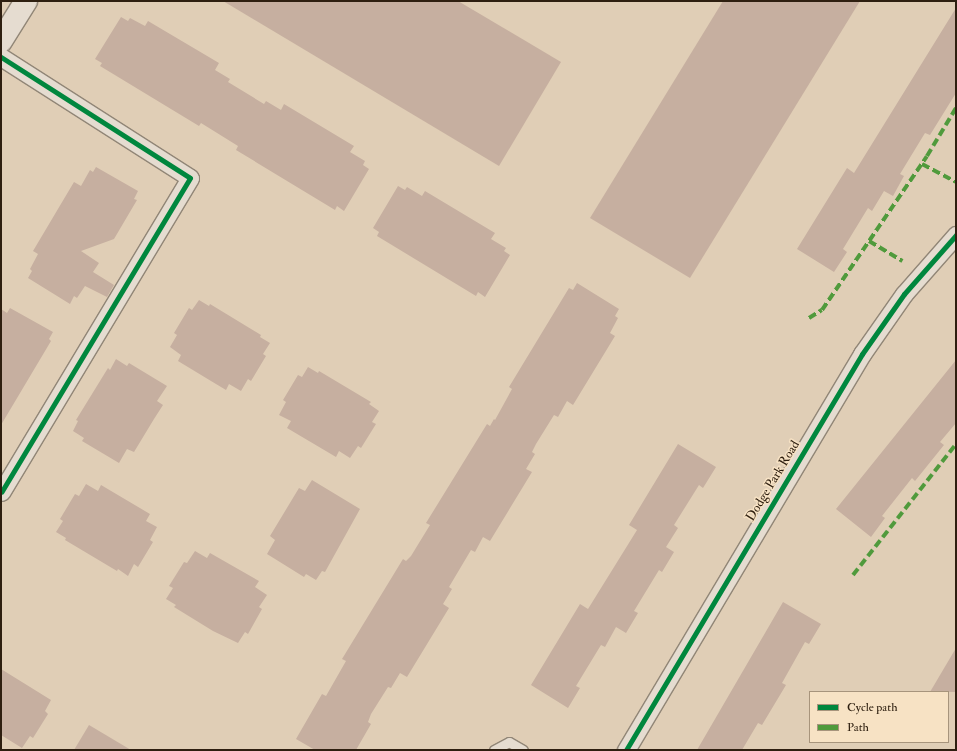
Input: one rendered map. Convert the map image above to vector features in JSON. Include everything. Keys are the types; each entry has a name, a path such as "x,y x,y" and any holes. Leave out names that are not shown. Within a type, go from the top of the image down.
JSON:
{"street":[{"path":"1,41 26,1"},
{"path":"1,57 190,178 1,492"},
{"name":"Dodge Park Road","path":"626,750 862,354 904,294 956,235"}],"lane":[{"path":"494,750 509,742 523,750"}],"building":[{"path":"223,1 458,1 561,62 499,166"},
{"path":"723,1 860,1 690,278 590,218"},
{"path":"956,8 956,93 930,135 925,133 900,174 904,176 893,196 884,191 872,211 868,208 843,249 847,252 834,272 797,249 847,168 854,173"},
{"path":"121,17 128,21 130,18 145,26 148,21 219,63 215,70 230,79 228,82 264,104 266,101 281,110 284,104 354,146 350,152 365,161 363,165 369,169 344,211 337,206 335,210 236,150 238,146 201,123 199,126 100,66 102,63 95,59"},
{"path":"96,167 138,191 134,199 137,200 114,239 81,251 99,263 93,272 114,285 107,297 85,286 77,298 74,296 70,304 28,278 32,271 30,269 38,254 33,251 74,182 81,186 90,170 93,172"},
{"path":"398,186 405,190 407,187 422,196 425,191 495,233 491,239 506,248 504,251 510,255 485,297 478,292 476,296 377,236 379,232 373,228"},
{"path":"577,283 619,309 615,316 618,318 610,333 615,336 573,405 567,401 558,417 554,415 536,444 532,452 535,454 526,469 532,472 490,541 483,537 475,552 471,550 449,587 452,589 443,604 449,608 407,677 400,673 391,688 388,687 371,714 368,722 371,724 356,750 315,750 296,739 322,694 326,696 346,661 342,659 403,559 406,561 411,556 430,525 426,523 487,424 490,426 494,419 495,420 512,389 509,387 569,288 573,290"},
{"path":"199,300 209,306 210,304 261,335 260,337 270,343 263,354 266,356 251,381 248,379 241,391 229,384 226,390 178,361 181,355 170,347 177,335 174,333 189,308 192,310"},
{"path":"10,308 53,332 49,339 51,341 1,425 1,309 7,313"},
{"path":"116,359 127,366 129,363 167,386 157,401 163,405 134,452 127,449 119,463 82,441 84,438 73,431 78,421 76,420 108,368 110,370"},
{"path":"956,360 956,423 940,442 944,445 915,481 912,478 882,516 885,518 871,537 836,509"},
{"path":"308,367 318,373 319,371 371,402 369,404 379,411 372,422 376,424 361,448 358,446 350,458 339,451 336,457 287,428 291,421 279,415 286,402 283,400 298,375 302,377"},
{"path":"678,444 716,467 703,488 699,485 674,525 678,528 666,547 674,552 662,572 659,570 634,611 638,613 626,633 616,627 605,647 601,645 576,686 580,688 568,708 531,685 580,604 588,609 637,530 629,525"},
{"path":"312,480 360,509 325,572 322,571 316,580 306,574 304,577 267,554 275,540 270,536 299,488 305,491"},
{"path":"86,484 98,491 101,485 150,514 146,521 157,527 150,540 153,542 138,567 134,564 128,576 65,540 66,538 56,532 63,521 60,519 75,494 79,496"},
{"path":"195,551 207,558 210,553 259,581 255,587 267,595 259,607 262,609 248,634 245,632 238,643 213,631 174,607 176,605 166,599 173,588 169,586 184,562 187,563"},
{"path":"783,602 821,624 809,644 805,642 782,683 786,685 762,725 758,723 742,750 697,750"},
{"path":"956,648 956,692 931,691"},
{"path":"1,669 51,700 45,711 48,714 33,738 30,736 22,748 1,735"},
{"path":"89,725 131,750 74,750"}],"marked path":[{"path":"809,318 822,310 927,156 956,108"},
{"path":"922,164 956,182"},
{"path":"869,241 902,261"},
{"path":"853,575 956,444"}],"cycle path":[{"path":"1,57 190,178 1,492"},
{"path":"626,750 862,354 904,294 956,235"}]}
